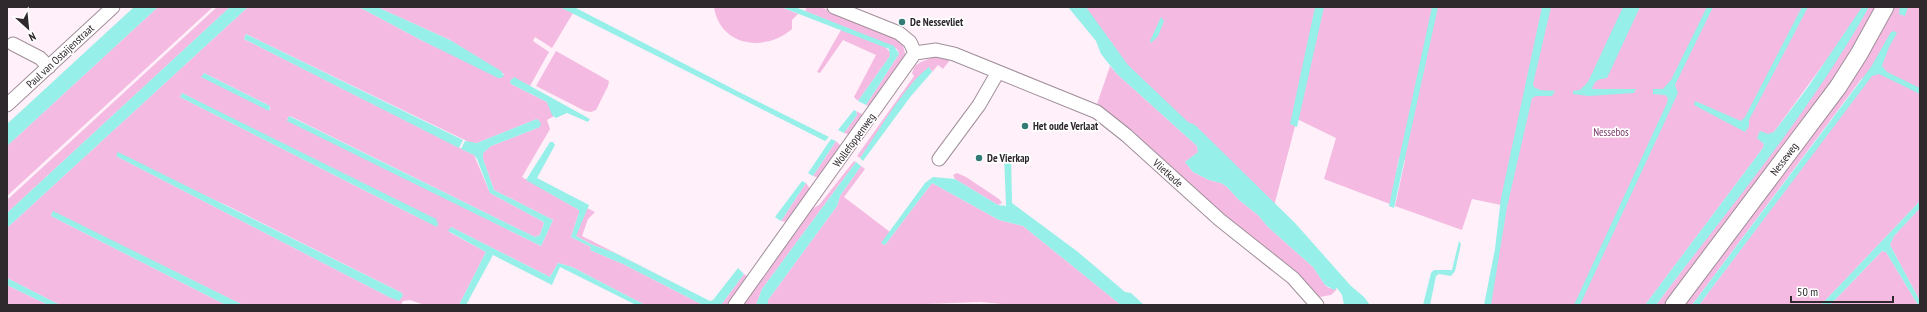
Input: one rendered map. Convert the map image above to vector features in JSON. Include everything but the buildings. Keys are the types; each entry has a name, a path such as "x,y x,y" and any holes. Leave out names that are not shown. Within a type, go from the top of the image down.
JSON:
{"street":[{"name":"Paul van Ostaijenstraat","path":"7,105 113,7"},
{"path":"834,7 899,33 910,42 916,53"},
{"name":"Nesseweg","path":"1674,305 1838,87 1859,54 1885,7"},
{"path":"13,44 40,58 49,67"},
{"name":"Vlietkade","path":"916,53 936,50 954,54 1097,112 1126,135 1220,220 1292,278 1317,305"},
{"name":"Wollefoppenweg","path":"735,305 916,53"},
{"path":"939,158 979,105 998,72"}],"green space":[{"path":"158,7 213,7 7,196 7,146"},
{"path":"217,7 230,7 7,213 7,200"},
{"path":"248,7 359,7 421,40 501,78 504,74 450,40 377,7 560,7 573,13 552,48 535,37 533,41 549,52 530,86 514,78 510,81 511,84 547,102 554,116 547,120 550,129 522,177 579,210 571,237 591,247 590,250 623,264 703,305 645,305 572,267 558,263 550,277 451,227 449,232 486,252 459,305 425,305 410,300 403,301 401,305 243,305 53,212 51,216 226,305 60,305 7,278 7,228","holes":["246,34 471,143 477,143 537,119 540,127 491,146 483,153 483,159 494,190 553,220 541,246 287,120 290,116 535,237 540,235 544,223 542,221 490,193 474,155 244,39","204,73 270,106 270,110 202,77","182,93 437,227 180,97","116,156 228,206 402,293 403,296 391,298"]},
{"path":"714,7 781,7 798,14 792,20 792,29 781,37 757,43 745,42 734,37 725,30 718,20"},
{"path":"807,7 820,7 890,34 903,45 906,58 873,109 866,105 899,54 897,49 805,11"},
{"name":"Nessebos","path":"1079,7 1920,7 1920,201 1821,305 1699,305 1870,77 1862,78 1692,305 1656,305 1774,149 1815,91 1830,55 1774,132 1760,140 1764,144 1763,148 1645,305 1488,305 1506,199 1502,197 1501,205 1472,199 1462,230 1395,206 1405,160 1399,158 1390,204 1324,179 1336,138 1297,119 1273,210 1137,83"},
{"path":"841,30 885,47 890,52 890,56 858,101 854,97 876,55 843,40 820,73 817,72"},
{"path":"556,51 609,81 596,110 591,112 585,111 536,86"},
{"path":"936,56 950,60 943,69 938,65 932,72 929,67 860,158 857,156 914,76 912,73 915,66"},
{"path":"1110,66 1197,146 1198,152 1185,162 1193,172 1209,180 1221,183 1227,187 1239,200 1258,215 1268,227 1313,267 1325,285 1329,288 1337,289 1331,295 1320,297 1299,277 1096,107"},
{"path":"856,111 864,115 851,135 844,133 857,115"},
{"path":"836,141 842,147 820,178 813,176"},
{"path":"854,161 856,162 762,289 756,305 744,305 745,301 811,210 820,204"},
{"path":"861,166 865,169 844,197 890,232 882,243 885,245 932,183 999,220 1023,226 1121,305 1014,305 980,302 899,305 768,305 768,300 837,206 840,196"},
{"path":"957,173 966,177 999,199 1002,203 998,205 955,179 953,175"},
{"path":"806,183 811,190 787,222 781,221"},
{"path":"587,208 595,212 588,219 582,236 683,287 615,253 593,245 576,236"},
{"path":"1920,208 1920,301 1890,245 1894,236"},
{"path":"1882,251 1886,252 1918,305 1830,305"},
{"path":"744,274 748,277 727,305 721,305"},
{"path":"7,285 48,305 7,305"}],"shaded area":[{"path":"134,7 158,7 7,146 7,124"},
{"path":"230,7 248,7 7,228 7,213"},
{"path":"359,7 377,7 450,40 501,71 504,76 498,78"},
{"path":"560,7 574,7 829,137 825,141"},
{"path":"781,7 795,7 894,46 899,54 866,105 858,101 890,56 889,49"},
{"path":"1068,7 1086,7 1128,65 1188,122 1195,125 1295,223 1370,305 1344,305 1342,295 1337,288 1334,290 1325,285 1313,267 1268,227 1258,215 1239,200 1227,187 1221,183 1209,180 1193,172 1185,162 1198,152 1197,146 1117,74 1101,54 1096,41"},
{"path":"1315,7 1324,7 1297,127 1290,124"},
{"path":"1432,7 1438,7 1394,208 1389,206"},
{"path":"1542,7 1551,7 1533,84 1534,87 1540,90 1555,91 1552,96 1536,96 1532,98 1507,207 1491,305 1484,305 1495,249 1501,198"},
{"path":"1623,7 1640,7 1607,78 1597,80 1592,89 1636,89 1634,93 1588,96 1573,94 1573,91 1580,90 1588,82"},
{"path":"1707,7 1713,7 1675,85 1678,93 1580,305 1574,305 1667,103 1668,98 1665,95 1653,94 1653,89 1663,89 1671,80"},
{"path":"1802,7 1808,7 1749,120 1749,126 1745,132 1694,105 1695,101 1741,121 1745,117"},
{"path":"1862,7 1869,7 1846,46 1795,122 1656,305 1645,305 1763,148 1764,144 1757,138 1760,131 1768,134 1774,132 1808,87"},
{"path":"1900,7 1908,7 1905,16 1899,14"},
{"path":"1161,17 1164,21 1158,36 1151,43 1150,41"},
{"path":"1894,31 1897,33 1889,47 1882,66 1887,72 1920,88 1920,94 1879,74 1872,76 1699,305 1692,305 1871,67 1891,32"},
{"path":"246,34 463,140 459,148 244,39"},
{"path":"929,67 932,72 911,96 863,161 860,158 901,97"},
{"path":"204,73 270,106 269,111 201,77"},
{"path":"514,77 590,119 588,122 567,113 556,118 552,115 547,102 511,84 510,81"},
{"path":"182,93 436,219 438,224 437,227 180,97"},
{"path":"854,110 856,111 857,115 844,133 838,130"},
{"path":"289,116 535,237 540,235 544,223 490,193 477,159 474,155 461,149 465,141 477,143 537,119 541,123 540,127 491,146 483,153 483,159 494,190 553,220 541,246 287,121"},
{"path":"831,139 836,141 813,176 808,173"},
{"path":"550,142 553,142 555,145 537,178 589,205 576,236 593,245 615,253 710,301 713,300 738,268 744,274 721,305 703,305 623,264 590,250 591,247 571,237 579,210 526,180"},
{"path":"118,152 402,293 403,296 399,301 391,298 116,156"},
{"path":"1011,154 1012,203 1078,252 1125,292 1131,293 1144,305 1121,305 1023,226 999,220 932,183 885,245 881,243 925,183 933,177 955,179 998,205 1006,206 1004,155"},
{"path":"856,162 861,166 840,196 837,206 768,300 768,305 756,305 762,289"},
{"path":"802,181 806,183 781,221 775,217"},
{"path":"1920,201 1920,208 1894,236 1890,245 1920,301 1920,305 1918,305 1886,252 1882,251 1830,305 1821,305"},
{"path":"53,211 243,305 226,305 51,216"},
{"path":"451,227 550,277 558,263 572,267 645,305 636,305 560,267 552,285 493,255 466,305 459,305 486,252 448,231"},
{"path":"1459,241 1461,244 1455,271 1451,276 1439,274 1436,276 1430,305 1423,305 1431,273 1434,270 1452,270"},
{"path":"7,278 60,305 48,305 7,285"}],"place":[{"name":"De Nessevliet","path":"902,22"},
{"name":"Het oude Verlaat","path":"1025,126"},
{"name":"De Vierkap","path":"979,158"}]}
